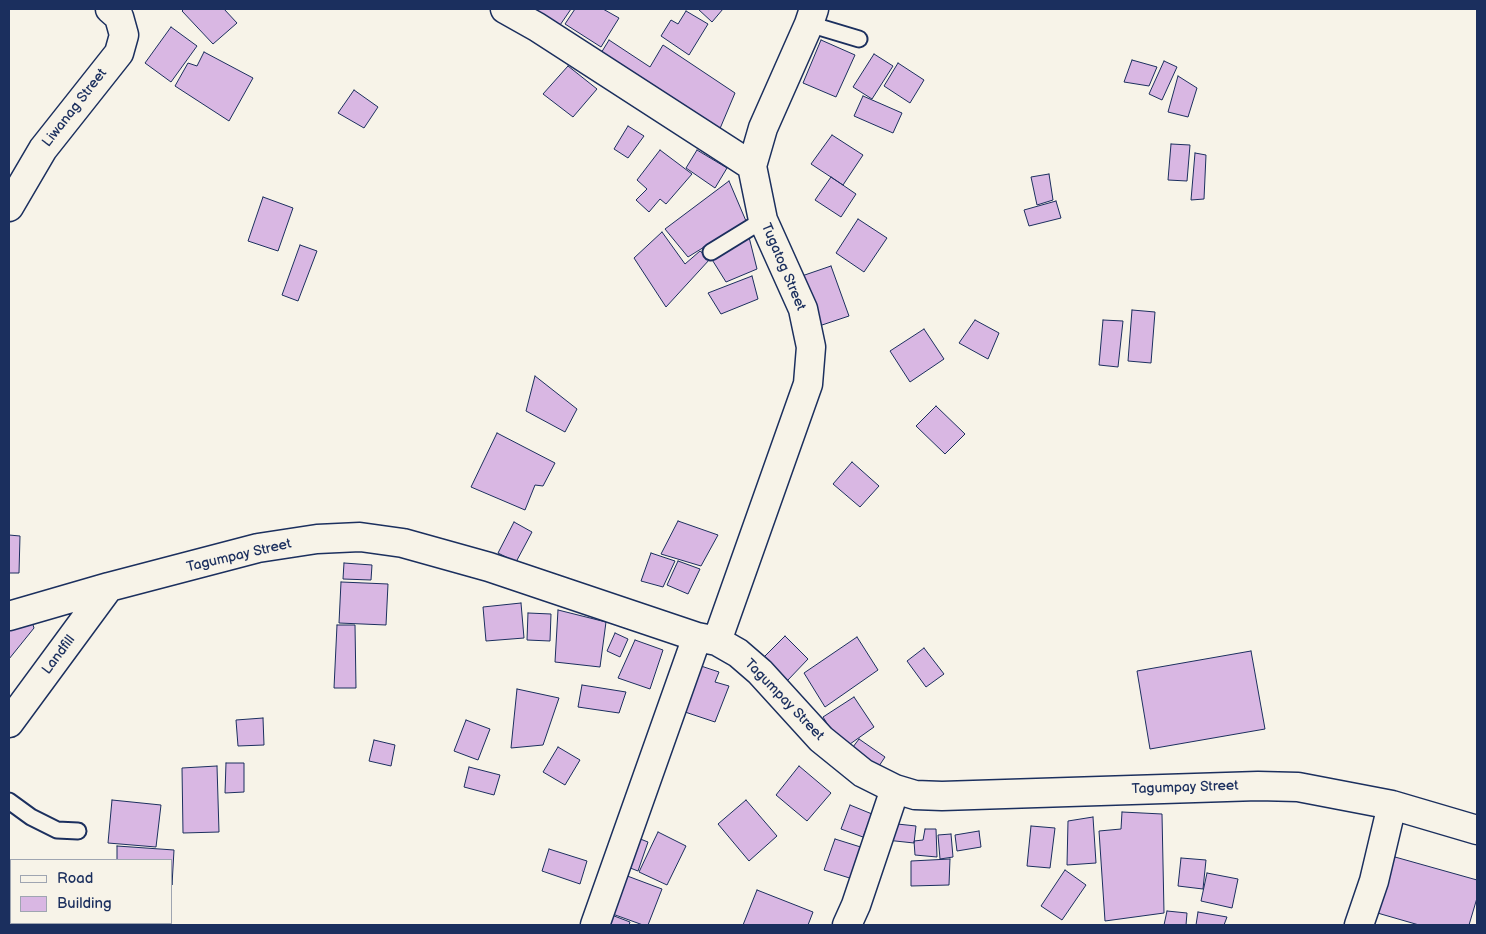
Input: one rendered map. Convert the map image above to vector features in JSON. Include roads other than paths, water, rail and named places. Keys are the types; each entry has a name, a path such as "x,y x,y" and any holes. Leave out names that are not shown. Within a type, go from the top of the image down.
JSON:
{"street":[{"name":"Liwanag Street","path":"9,208 43,149 119,53 124,36 119,17 110,9"},
{"path":"505,9 537,27 752,166"},
{"name":"Tugatog Street","path":"595,925 808,384 811,347 803,309 763,220 752,166 763,128 812,17"},
{"name":"Tagumpay Street","path":"9,616 109,587 258,548 317,539 360,537 403,543 489,567 707,639 738,653 760,672 820,739 863,773 895,789 914,795 942,796 1258,786 1298,787 1392,805 1477,830"},
{"name":"Landfill","path":"9,723 109,587"},
{"path":"847,925 856,905 895,789"},
{"path":"1359,925 1374,881 1392,805"}],"lane":[{"path":"812,17 859,39"},
{"path":"711,252 763,220"},
{"path":"9,801 32,817 57,830 78,830"}]}
